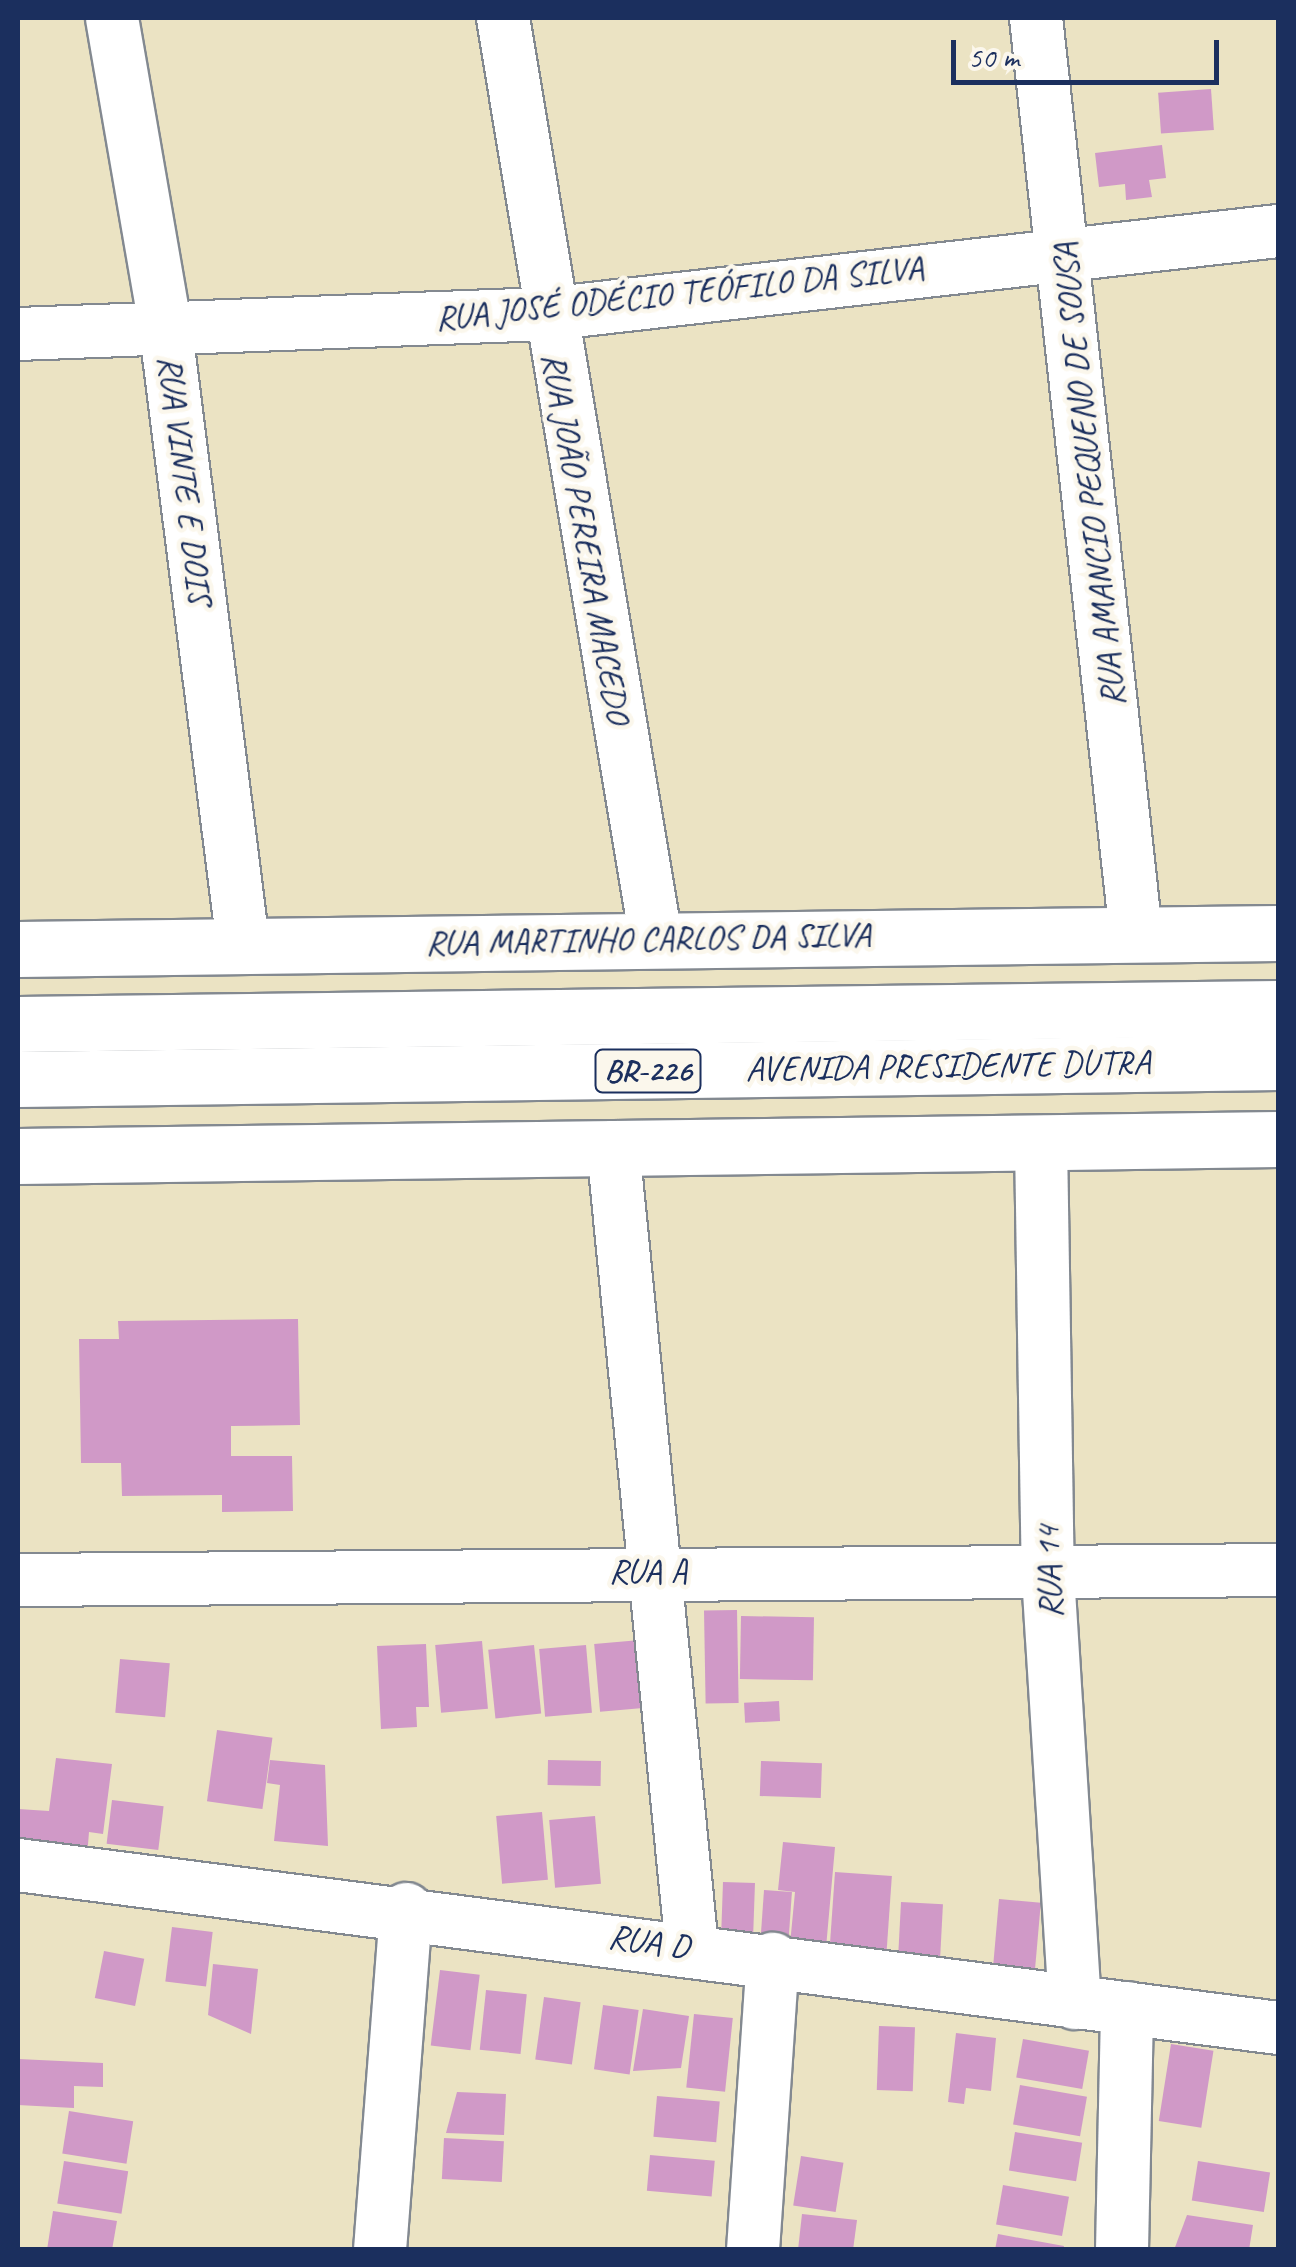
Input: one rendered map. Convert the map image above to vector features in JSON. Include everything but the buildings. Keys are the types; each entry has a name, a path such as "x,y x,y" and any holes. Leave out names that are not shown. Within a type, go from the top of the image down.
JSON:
{"main road":[{"name":"RUA MARTINHO CARLOS DA SILVA","path":"18,949 1278,933"},
{"name":"AVENIDA PRESIDENTE DUTRA","path":"18,1024 1278,1008"},
{"name":"AVENIDA PRESIDENTE DUTRA","path":"18,1080 1278,1062"},
{"path":"18,1156 1278,1139"}],"street":[{"name":"RUA VINTE E DOIS","path":"112,18 166,332 244,944"},
{"name":"RUA JOÃO PEREIRA MACEDO","path":"503,18 547,314 656,939"},
{"name":"RUA AMANCIO PEQUENO DE SOUSA","path":"1036,18 1067,249 1136,934"},
{"name":"RUA JOSÉ ODÉCIO TEÓFILO DA SILVA","path":"18,334 166,332 547,314 1067,249 1278,230"},
{"name":"RUA 14","path":"1041,1142 1048,1575 1075,2002"},
{"path":"612,1147 692,1948"},
{"name":"RUA A","path":"18,1580 655,1570 1048,1575 1278,1570"},
{"name":"RUA D","path":"18,1865 406,1908 1278,2028"},
{"path":"380,2250 406,1908"},
{"path":"752,2250 773,1960"},
{"path":"1122,2250 1127,2008"}]}
